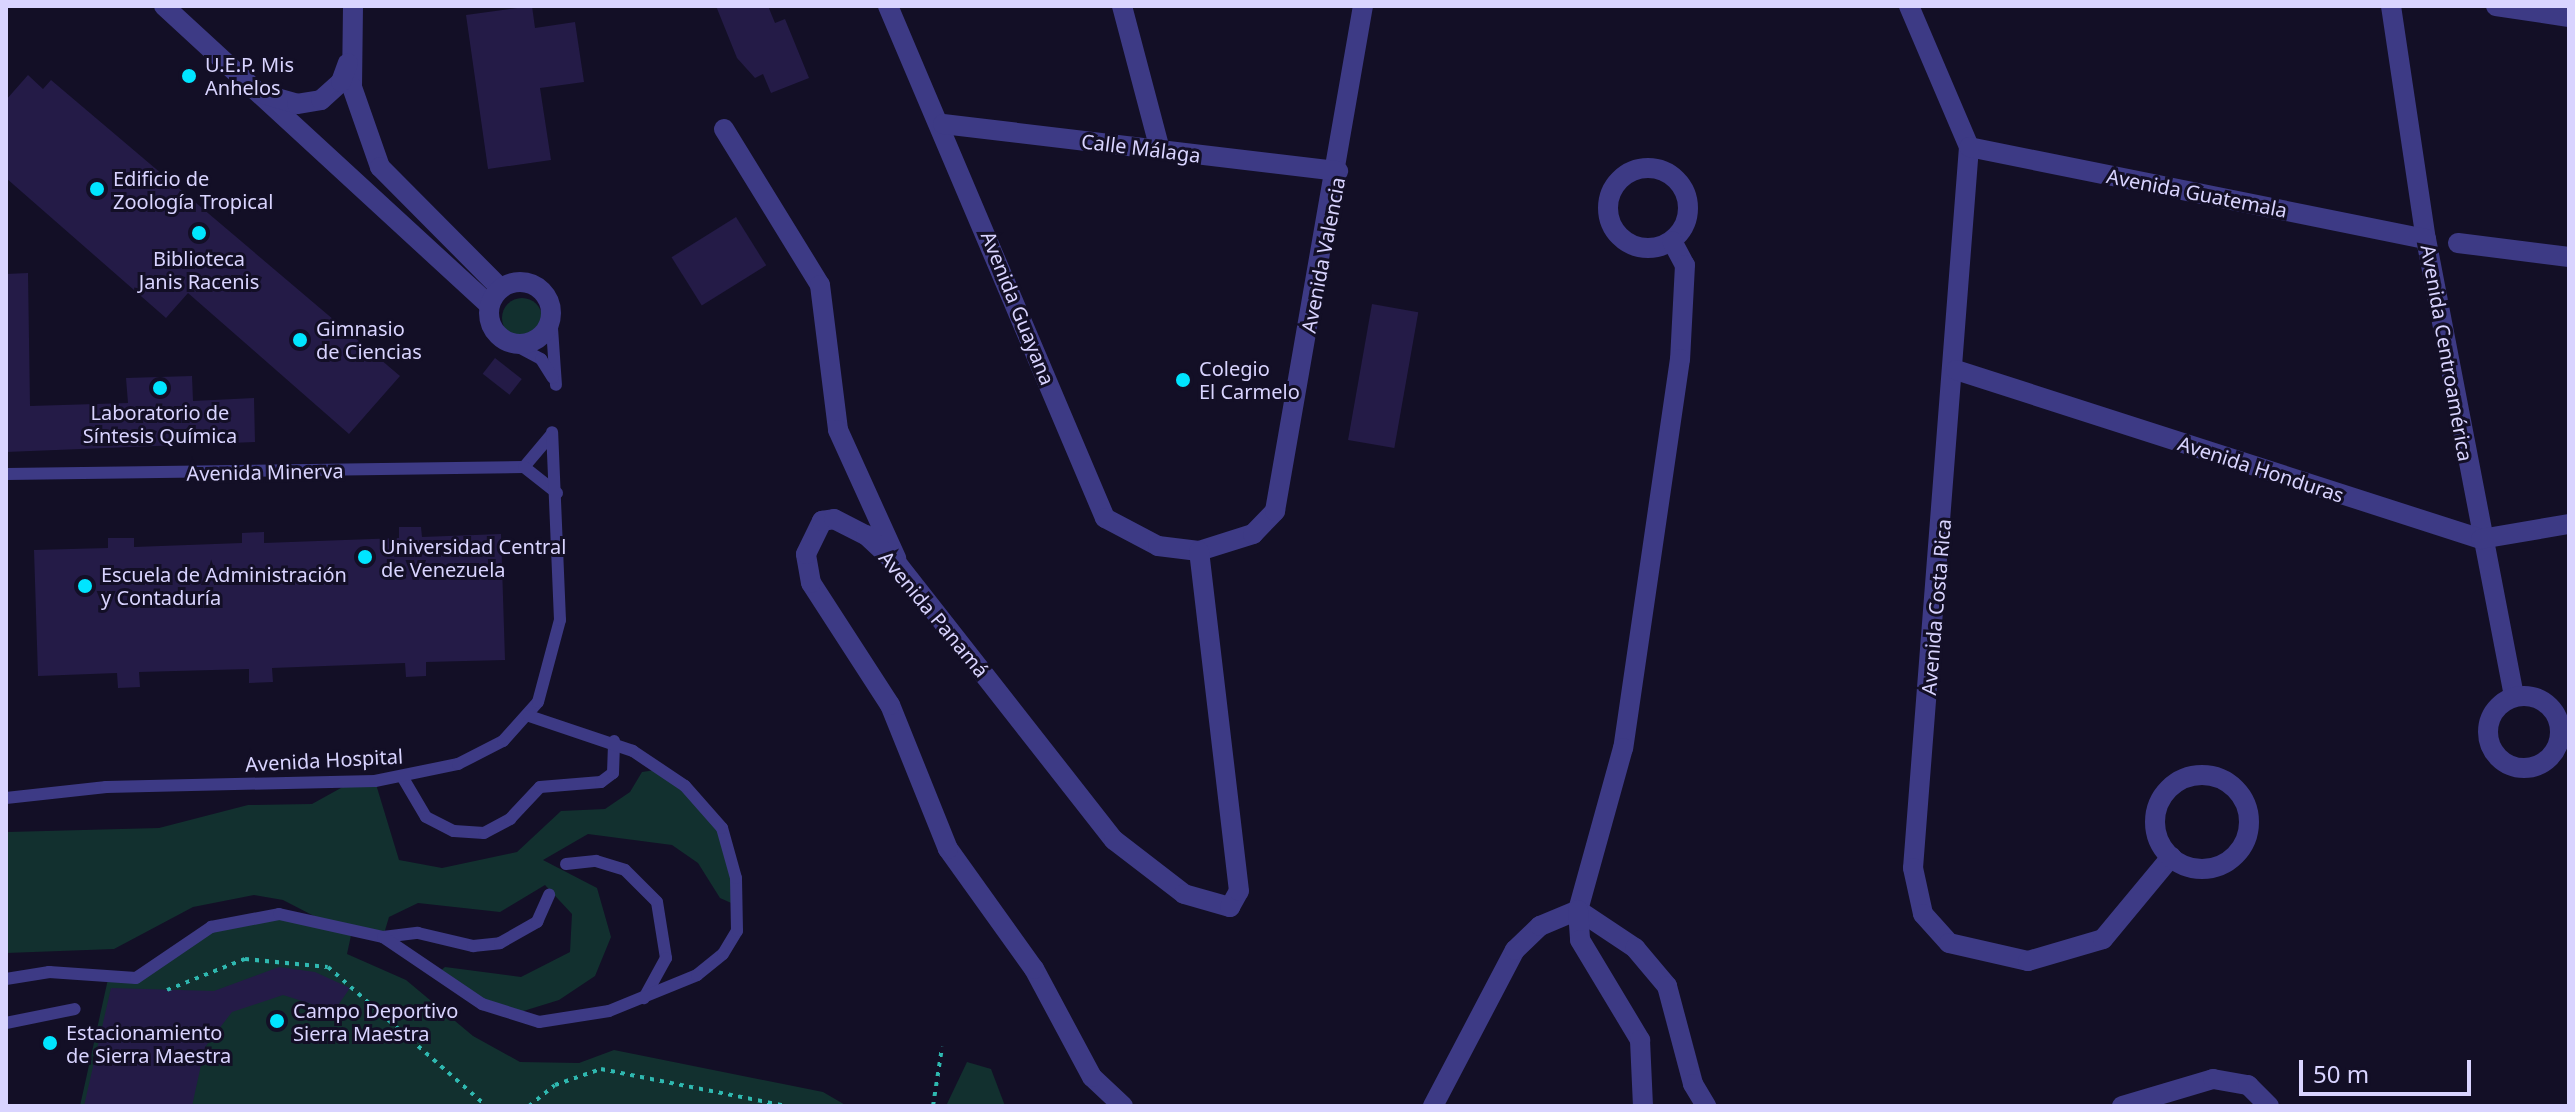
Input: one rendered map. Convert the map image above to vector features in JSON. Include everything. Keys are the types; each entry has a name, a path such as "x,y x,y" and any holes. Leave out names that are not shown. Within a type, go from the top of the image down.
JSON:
{"street":[{"path":"164,6 256,91 495,296"},
{"path":"256,91 297,104 321,100 341,82 350,49 353,6"},
{"name":"Avenida Guayana","path":"888,6 943,124 1105,518 1158,546 1199,551"},
{"path":"1122,6 1160,150"},
{"name":"Avenida Valencia","path":"1199,551 1253,534 1275,511 1338,171 1363,6"},
{"name":"Avenida Costa Rica","path":"1909,6 1969,147 1956,370 1913,868 1923,914 1949,943 2028,961 2103,939 2171,857"},
{"name":"Avenida Centroamérica","path":"2391,6 2426,239 2481,539 2514,697"},
{"path":"2496,6 2569,17"},
{"path":"350,49 363,129 380,167 495,296 494,331 511,343 538,338 551,314 537,287 495,296"},
{"name":"Calle Málaga","path":"943,124 1338,171"},
{"path":"724,129 820,285 838,430 899,566"},
{"name":"Avenida Guatemala","path":"1969,147 2426,239"},
{"path":"1643,168 1679,182 1687,219 1672,241 1647,249 1613,229 1607,203 1619,179 1643,168"},
{"path":"1643,1106 1640,1040 1580,940 1578,910 1623,748 1680,359 1685,265 1672,241"},
{"path":"2458,243 2569,257"},
{"name":"Avenida Honduras","path":"1956,370 2481,539 2569,524"},
{"name":"Avenida Panamá","path":"1123,1106 1092,1077 1034,969 948,849 890,705 807,574 811,531 828,519 850,524 899,566 1114,840 1184,894 1230,907 1239,891 1199,551"},
{"path":"2514,697 2541,700 2564,736 2552,754 2533,766 2501,760 2489,742 2490,720 2514,697"},
{"path":"2203,776 2239,792 2249,821 2231,860 2204,869 2171,857 2155,820 2167,791 2203,776"},
{"path":"1433,1106 1515,950 1540,926 1578,910"},
{"path":"1578,910 1635,948 1667,986 1693,1084 1706,1106"},
{"path":"2122,1106 2213,1079 2248,1085 2269,1106"}],"lane":[{"path":"511,343 541,359 556,385 551,314"},
{"path":"6,979 49,972 136,978 188,939 245,918 316,917 383,937 507,1016 575,1020 644,998 723,954 737,931 736,878 722,828 706,806 614,741 529,716 560,620 558,495 552,432 524,467 558,495"},
{"name":"Avenida Minerva","path":"6,474 524,467"},
{"name":"Avenida Hospital","path":"6,798 106,787 403,778 482,754 529,716"},
{"path":"403,778 426,817 454,831 484,833 510,819 540,787 601,782 613,773 614,741"},
{"path":"566,864 596,861 625,870 657,902 666,958 644,998"},
{"path":"383,937 418,933 473,946 500,943 537,922 549,895"},
{"path":"6,1023 75,1009"}],"path":[{"path":"167,990 245,959 328,967 486,1106"},
{"path":"933,1106 942,1047"},
{"path":"529,1106 563,1081 601,1069 786,1106"}],"green space":[{"path":"522,298 536,304 542,318 536,332 522,338 508,332 502,318 508,304"},
{"path":"662,769 722,828 738,906 720,898 698,863 672,845 588,834 543,860 597,888 611,937 595,976 559,1000 507,1016 439,972 445,967 521,977 570,952 572,914 545,885 500,912 418,903 389,917 383,937 353,926 347,954 406,980 473,1036 520,1062 579,1063 614,1050 823,1092 847,1106 80,1106 108,979 122,980 211,927 314,916 283,900 254,895 193,907 114,949 6,953 8,832 159,828 248,805 312,804 350,783 375,781 399,860 442,868 517,852 561,811 605,809 630,792 642,772"},
{"path":"967,1062 991,1069 1005,1106 946,1106"}],"building":[{"path":"532,6 535,28 575,22 584,82 540,88 551,160 488,169 466,15"},
{"path":"716,6 768,6 775,23 785,19 809,78 771,93 763,74 755,78 737,58"},
{"name":"Edificio de Zoología Tropical","path":"28,75 43,89 51,80 400,376 349,434 188,293 166,318 6,178 6,100"},
{"path":"736,217 766,265 702,306 672,257"},
{"name":"Laboratorio de Síntesis Química","path":"28,273 30,406 128,403 126,378 192,376 193,401 254,398 255,442 6,452 6,274"},
{"path":"1372,304 1418,312 1394,448 1348,440"},
{"path":"495,358 522,379 509,395 483,374"},
{"path":"399,527 421,527 422,537 501,534 505,660 426,662 426,676 406,677 405,663 272,668 273,682 249,683 249,669 139,672 140,687 118,688 117,673 38,676 34,550 108,548 108,538 134,538 134,547 242,543 242,533 264,532 264,543 399,538"},
{"path":"279,967 315,972 350,988 334,1011 283,995 232,1012 205,1047 192,1106 84,1106 111,988 214,991"}],"place":[{"name":"U.E.P. Mis Anhelos","path":"189,76"},
{"name":"Edificio de Zoología Tropical","path":"97,189"},
{"name":"Biblioteca Janis Racenis","path":"199,233"},
{"name":"Gimnasio de Ciencias","path":"300,340"},
{"name":"Colegio El Carmelo","path":"1183,380"},
{"name":"Laboratorio de Síntesis Química","path":"160,388"},
{"name":"Universidad Central de Venezuela","path":"365,557"},
{"name":"Escuela de Administración y Contaduría","path":"85,586"},
{"name":"Campo Deportivo Sierra Maestra","path":"277,1021"},
{"name":"Estacionamiento de Sierra Maestra","path":"50,1043"}]}
